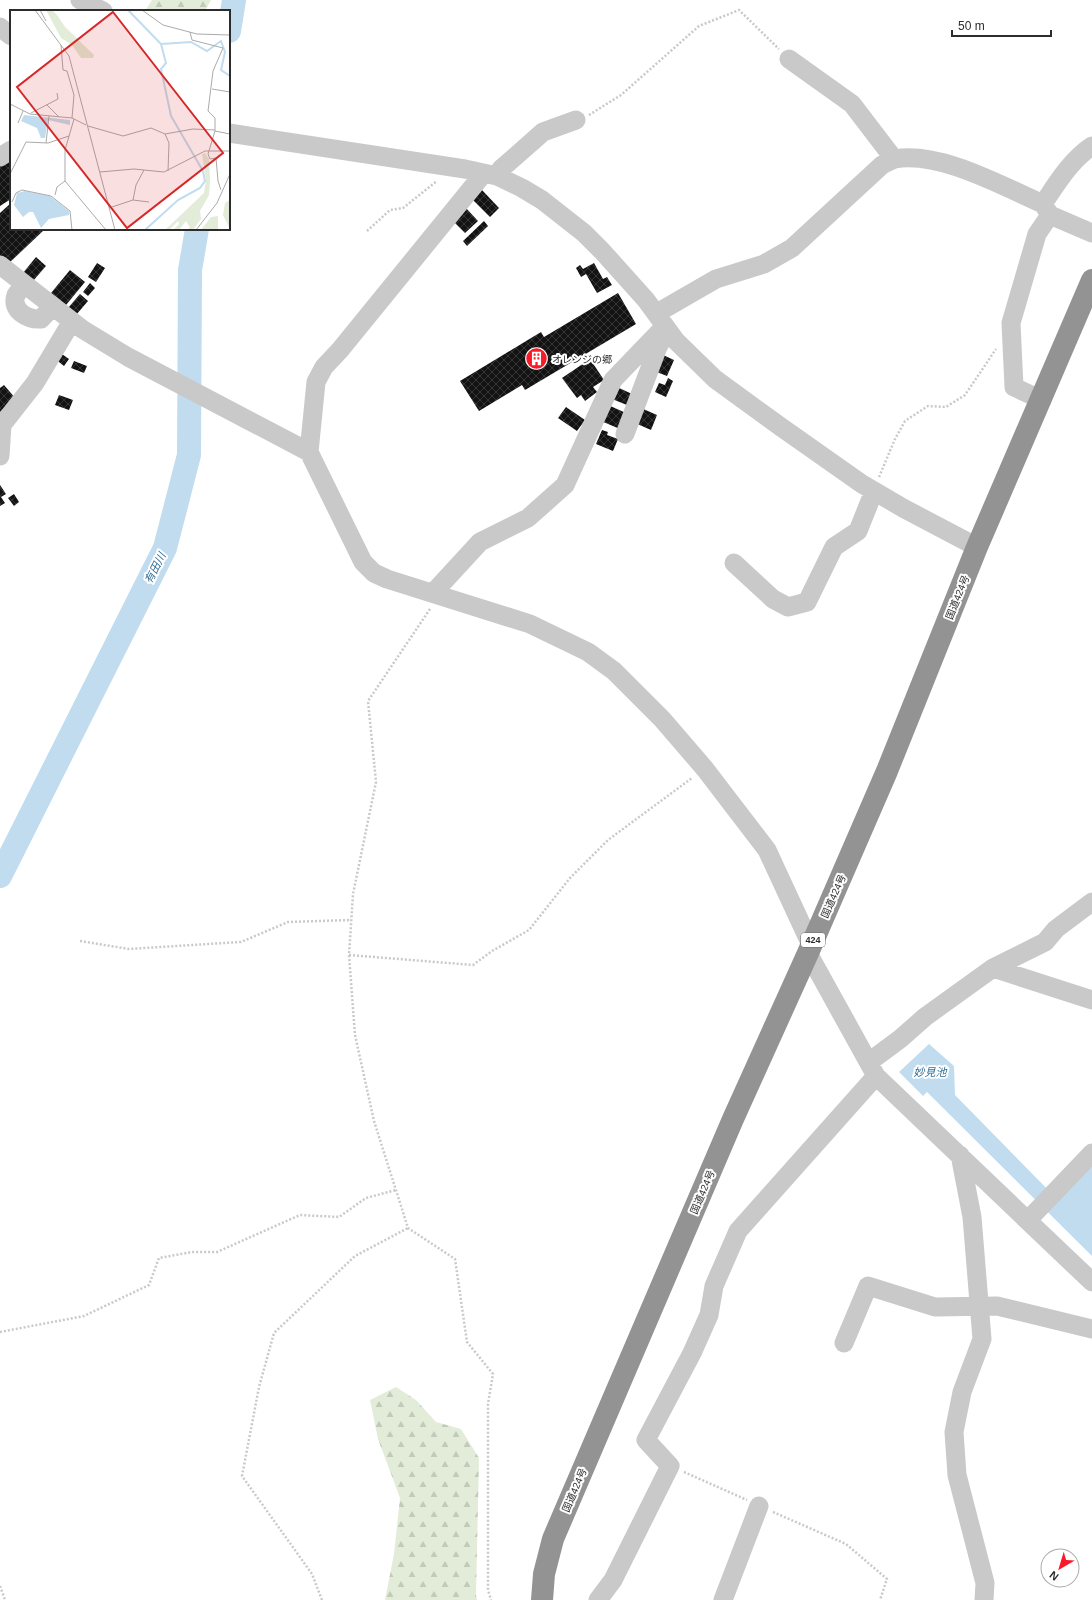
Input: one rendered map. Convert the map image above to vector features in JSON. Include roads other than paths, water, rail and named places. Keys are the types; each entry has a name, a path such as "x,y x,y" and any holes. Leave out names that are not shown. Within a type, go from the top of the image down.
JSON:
{"highway":[{"name":"国道424号","path":"542,1600 544,1574 553,1539 730,1126 810,949 887,771 977,547 1042,400 1092,280"}],"street":[{"path":"80,0 102,10"},
{"path":"0,27 10,35"},
{"path":"789,59 852,104 894,159"},
{"path":"576,120 543,132 501,169 491,174 324,367 316,382 308,452 363,562 374,573 387,579 530,624 588,652 619,677 662,720 705,769 767,850 810,949 873,1069 1092,1282"},
{"path":"230,133 454,167 491,174 522,188 542,200 584,233 625,274 696,362 731,391 874,491 977,547"},
{"path":"1042,400 1014,387 1011,323 1037,234 1059,179 1085,151 1092,146"},
{"path":"0,157 10,151"},
{"path":"433,593 480,542 528,518 565,485 613,380 663,323 716,279 764,264 792,248 882,165 894,159 914,158 945,162 1047,209 1092,233"},
{"path":"0,265 52,307 128,357 308,452"},
{"path":"0,456 2,425 35,383 72,321"},
{"path":"625,434 658,347 663,323"},
{"path":"734,563 773,599 788,607 807,602 834,547 858,531 874,491"},
{"path":"606,1598 613,1580 670,1466 646,1440 692,1353 709,1315 714,1286 738,1231 873,1069 900,1039 925,1017 994,968 1045,942 1056,929 1092,902"},
{"path":"994,968 1092,1000"},
{"path":"1028,1220 1092,1153"},
{"path":"960,1155 972,1217 982,1339 962,1392 954,1432 957,1475 985,1583 984,1600"},
{"path":"844,1344 868,1286 935,1307 997,1306 1092,1328"},
{"path":"723,1600 759,1506"}],"water":[{"name":"妙見池","path":"929,1044 954,1066 955,1095 1058,1200 1092,1165 1092,1256 927,1092 923,1096 899,1072"}],"waterway":[{"name":"有田川","path":"230,25 234,0"},
{"name":"有田川","path":"0,876 165,548 189,455 190,270 197,230"}],"place":[{"name":"オレンジの郷","path":"537,359"}]}
